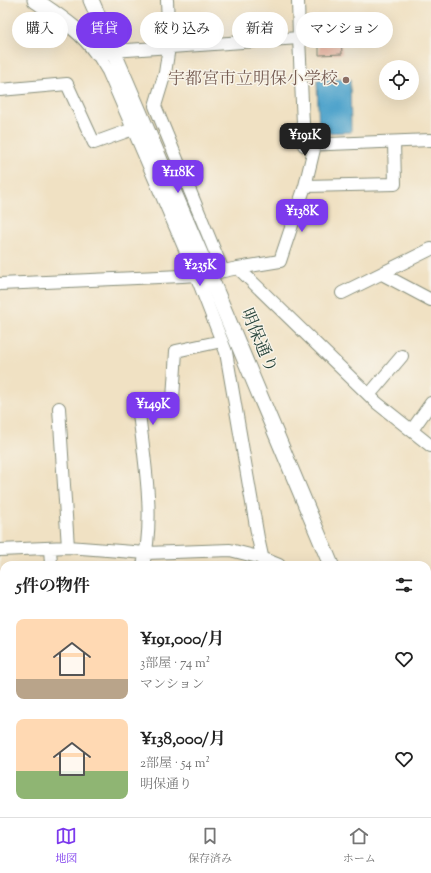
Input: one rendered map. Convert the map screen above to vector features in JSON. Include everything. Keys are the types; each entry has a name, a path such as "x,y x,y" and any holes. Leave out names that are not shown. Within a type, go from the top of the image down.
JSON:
{"street":[{"path":"36,0 87,39 97,53 108,71 133,129 210,274"},
{"name":"明保通り","path":"91,0 210,274 329,561"},
{"path":"167,0 167,12"},
{"path":"298,0 298,12"},
{"path":"224,43 296,38"},
{"path":"97,53 157,48"},
{"path":"168,48 165,73 155,106 210,274 222,340 226,352 263,561"},
{"path":"299,48 304,146 431,140"},
{"path":"0,90 67,84 94,143 133,129"},
{"path":"305,186 395,184 394,142"},
{"path":"0,284 210,274 280,261 305,186 315,145"},
{"path":"342,293 431,249"},
{"path":"238,268 368,395 431,446"},
{"path":"382,274 431,300"},
{"path":"144,561 146,553 149,506 138,404 173,399 176,351 222,340"},
{"path":"368,395 402,356"},
{"path":"412,430 431,403"},
{"path":"59,408 68,547"},
{"path":"0,550 68,547 146,553 230,550 260,561"},
{"path":"50,548 51,561"}],"water":[{"path":"350,79 351,132 319,133 317,80"}],"building":[{"path":"319,48 342,48 342,54 319,55"}],"place":[{"name":"宇都宮市立明保小学校","path":"346,80"}]}
